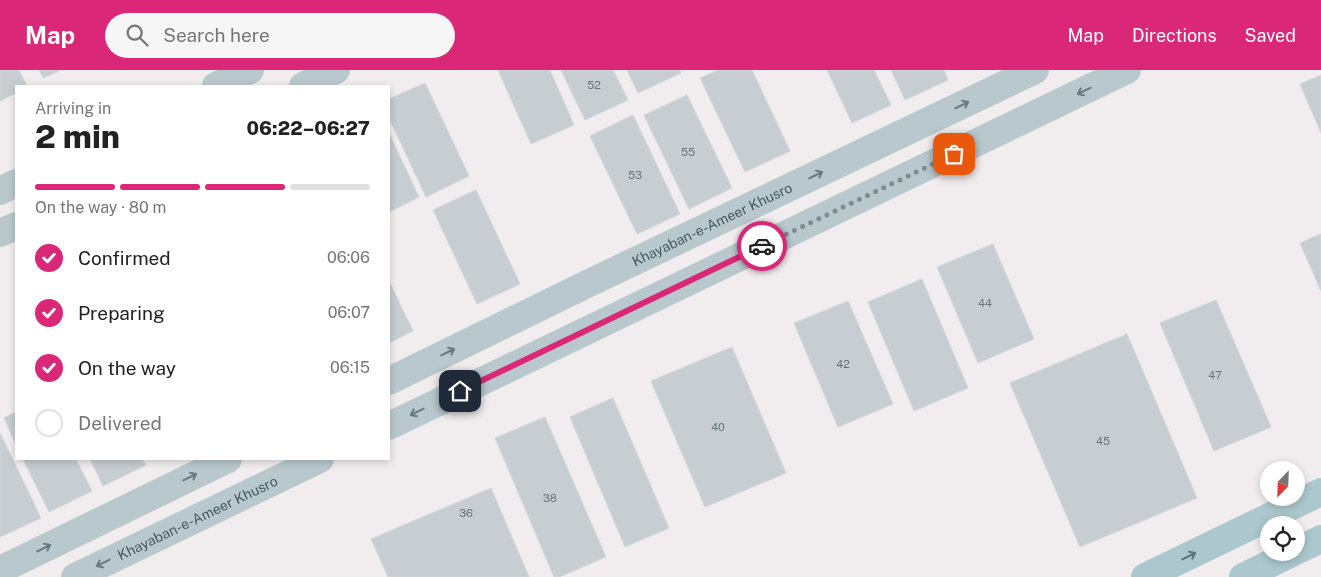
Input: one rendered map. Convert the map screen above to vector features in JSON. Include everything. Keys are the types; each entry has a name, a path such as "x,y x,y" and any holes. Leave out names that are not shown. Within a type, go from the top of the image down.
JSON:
{"main road":[{"path":"1145,577 1321,492"},
{"path":"1305,547 1321,539"},
{"path":"1243,577 1276,561"}],"street":[{"path":"218,85 250,70"},
{"path":"305,85 336,70"},
{"name":"Khayaban-e-Ameer Khusro","path":"390,380 1035,70"},
{"path":"390,426 1127,70"},
{"path":"0,191 15,184"},
{"path":"0,233 15,226"},
{"path":"632,263 632,281 642,296 650,300"},
{"path":"583,286 596,288 602,291 606,297 610,310 604,322"},
{"path":"0,570 226,460"},
{"name":"Khayaban-e-Ameer Khusro","path":"75,577 318,460"}],"building":[{"path":"0,70 19,70 26,85 15,85 15,94 0,101"},
{"path":"39,70 61,70 43,78"},
{"path":"498,70 550,70 574,125 531,144"},
{"path":"561,70 613,70 628,100 585,120"},
{"path":"627,70 680,70 681,73 638,93"},
{"path":"718,70 752,70 790,151 745,172 700,78"},
{"path":"827,70 874,70 891,105 852,123"},
{"path":"891,70 944,70 948,80 905,100"},
{"path":"1321,75 1321,133 1300,84"},
{"path":"425,83 469,176 426,197 390,120 390,99"},
{"path":"687,95 732,188 689,209 644,115"},
{"path":"633,115 680,214 637,234 590,136"},
{"path":"390,135 419,197 390,212"},
{"path":"476,190 520,284 477,304 433,210"},
{"path":"1321,234 1321,291 1300,243"},
{"path":"993,244 1034,339 978,363 937,267"},
{"path":"922,279 968,388 914,411 868,302"},
{"path":"390,283 413,331 390,342"},
{"path":"1216,300 1271,427 1214,451 1160,323"},
{"path":"848,301 893,404 838,427 794,323"},
{"path":"1127,334 1197,498 1080,547 1010,383"},
{"path":"732,347 786,473 705,507 651,381"},
{"path":"613,398 669,528 625,547 570,417"},
{"path":"15,412 15,443 4,418"},
{"path":"545,417 606,557 559,577 554,577 495,438"},
{"path":"0,433 41,518 0,537"},
{"path":"23,460 76,460 92,491 49,512"},
{"path":"90,460 143,460 146,465 103,486"},
{"path":"491,488 529,577 388,577 371,539"}],"way so far":[{"path":"762,246 954,154"}],"route":[{"path":"460,391 762,246"}]}
